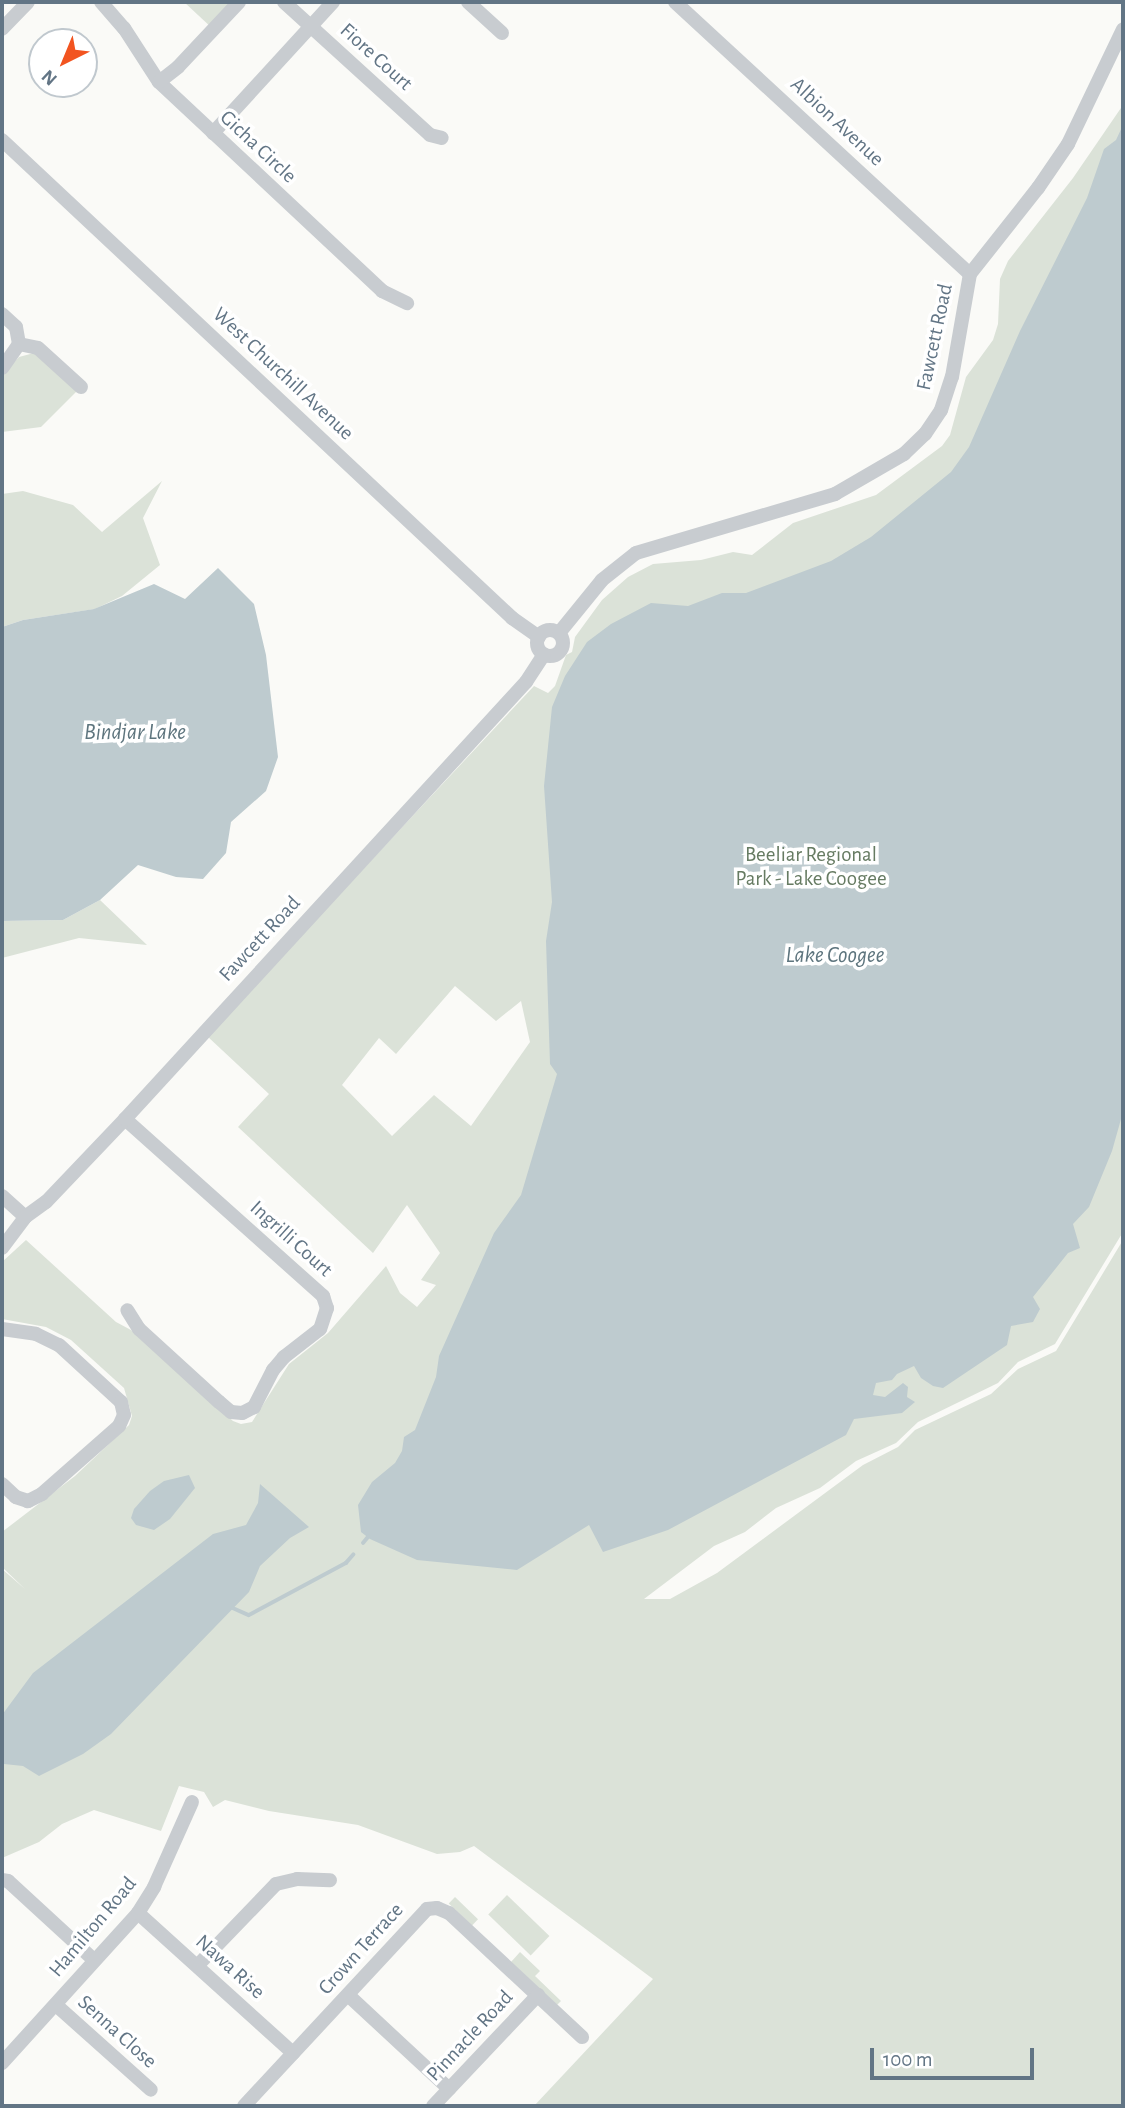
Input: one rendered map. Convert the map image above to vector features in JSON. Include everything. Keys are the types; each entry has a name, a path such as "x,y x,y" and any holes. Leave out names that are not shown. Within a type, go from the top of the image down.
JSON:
{"street":[{"path":"2,29 28,2"},
{"name":"Gicha Circle","path":"101,2 124,28 159,82 382,291 407,303"},
{"path":"159,82 178,67 239,2"},
{"name":"Fiore Court","path":"284,2 430,135 442,138"},
{"path":"213,133 333,2"},
{"path":"468,2 502,33"},
{"name":"Albion Avenue","path":"675,2 970,274"},
{"name":"Fawcett Road","path":"559,634 602,580 636,552 835,494 904,454 925,434 941,410 952,377 970,274 1038,188 1068,144 1123,29"},
{"name":"West Churchill Avenue","path":"2,139 512,618 539,637"},
{"path":"2,314 16,327 19,344 2,368"},
{"path":"19,344 38,348 81,387"},
{"path":"547,630 559,634 563,642 561,650 554,655 544,654 538,646 539,637 547,630"},
{"name":"Fawcett Road","path":"2,1248 24,1217 47,1202 125,1119 526,682 544,654"},
{"name":"Ingrilli Court","path":"125,1119 323,1296 327,1308 320,1329 284,1357 273,1370 254,1408 242,1413 231,1412 219,1402 139,1329 127,1310"},
{"path":"2,1196 24,1217"},
{"path":"2,1329 36,1334 59,1345 121,1402 124,1415 119,1426 42,1494 28,1501 16,1497 2,1484"},
{"name":"Hamilton Road","path":"2,2063 138,1913 154,1887 192,1802"},
{"path":"198,1965 276,1884 297,1879 330,1880"},
{"path":"2,1880 8,1881 94,1961"},
{"name":"Crown Terrace","path":"244,2106 419,1914 438,1908 449,1913 582,2037"},
{"name":"Nawa Rise","path":"138,1913 293,2053"},
{"path":"348,1995 449,2090"},
{"name":"Pinnacle Road","path":"433,2106 538,1995"},
{"name":"Senna Close","path":"55,2004 151,2090"}],"green space":[{"path":"184,2 239,2 213,29"},
{"name":"Beeliar Regional Park - Lake Coogee","path":"1123,105 1123,1232 1055,1344 1018,1362 998,1383 918,1422 896,1443 856,1461 820,1488 776,1508 745,1532 714,1546 644,1599 670,1599 717,1573 863,1465 898,1447 915,1430 991,1394 1018,1369 1056,1351 1123,1240 1123,2106 534,2106 653,1979 474,1846 460,1852 437,1854 358,1825 269,1811 225,1800 213,1807 204,1792 179,1786 161,1831 94,1810 62,1824 39,1842 2,1858 2,1569 25,1589 2,1567 2,1532 75,1476 129,1425 132,1416 124,1388 71,1340 46,1327 2,1319 2,1262 26,1240 116,1322 131,1330 233,1421 241,1424 252,1422 289,1364 328,1333 386,1266 400,1293 417,1307 436,1285 421,1280 440,1253 407,1205 373,1253 238,1127 269,1094 207,1036 534,686 548,693 555,686 566,655 572,652 575,637 602,600 628,577 653,564 701,560 733,552 752,555 793,523 876,495 942,446 950,435 966,377 993,340 998,324 1000,279 1008,261 1073,178","holes":["455,986 496,1021 521,1001 530,1042 471,1126 434,1095 392,1136 342,1085 379,1038 396,1054"]},
{"path":"34,353 78,390 41,427 2,432 2,375 19,357"},
{"path":"162,481 143,518 160,565 122,596 95,609 23,620 2,627 2,494 23,491 73,505 102,532"},
{"path":"100,900 147,945 79,938 2,958 2,921 63,920"},
{"path":"507,1895 549,1936 531,1955 488,1914"},
{"path":"455,1897 478,1919 472,1926 449,1903"},
{"path":"520,1952 540,1971 535,1976 561,2001 557,2005 511,1962"}],"water":[{"name":"Lake Coogee","path":"1123,125 1123,1112 1112,1151 1089,1207 1073,1224 1080,1248 1068,1253 1033,1297 1040,1309 1033,1322 1011,1326 1007,1345 943,1388 933,1386 921,1378 914,1366 897,1374 892,1380 876,1383 873,1395 885,1397 903,1383 908,1387 907,1397 915,1402 902,1413 854,1419 846,1435 668,1530 603,1552 589,1525 517,1570 417,1560 370,1539 361,1532 358,1505 372,1482 395,1463 402,1451 404,1437 415,1430 436,1377 439,1356 494,1233 521,1195 557,1074 550,1064 546,941 552,902 544,786 552,707 565,676 587,642 611,624 651,603 688,606 722,593 746,593 831,561 871,537 951,472 969,447 1020,331 1087,198 1104,149 1116,140"},
{"name":"Bindjar Lake","path":"218,568 254,604 266,655 278,757 266,791 231,822 226,853 203,879 176,877 138,865 100,900 63,920 2,921 2,627 23,620 94,609 154,584 185,599"},
{"path":"189,1475 195,1488 170,1519 154,1530 136,1525 131,1518 134,1509 150,1491 164,1481"},
{"path":"260,1484 309,1527 290,1538 260,1566 249,1592 111,1734 83,1754 39,1776 23,1766 4,1764 2,1715 33,1673 213,1534 246,1525 258,1503"}],"waterway":[{"path":"363,1543 368,1537"},
{"path":"233,1608 249,1615 346,1563 353,1555"}]}
